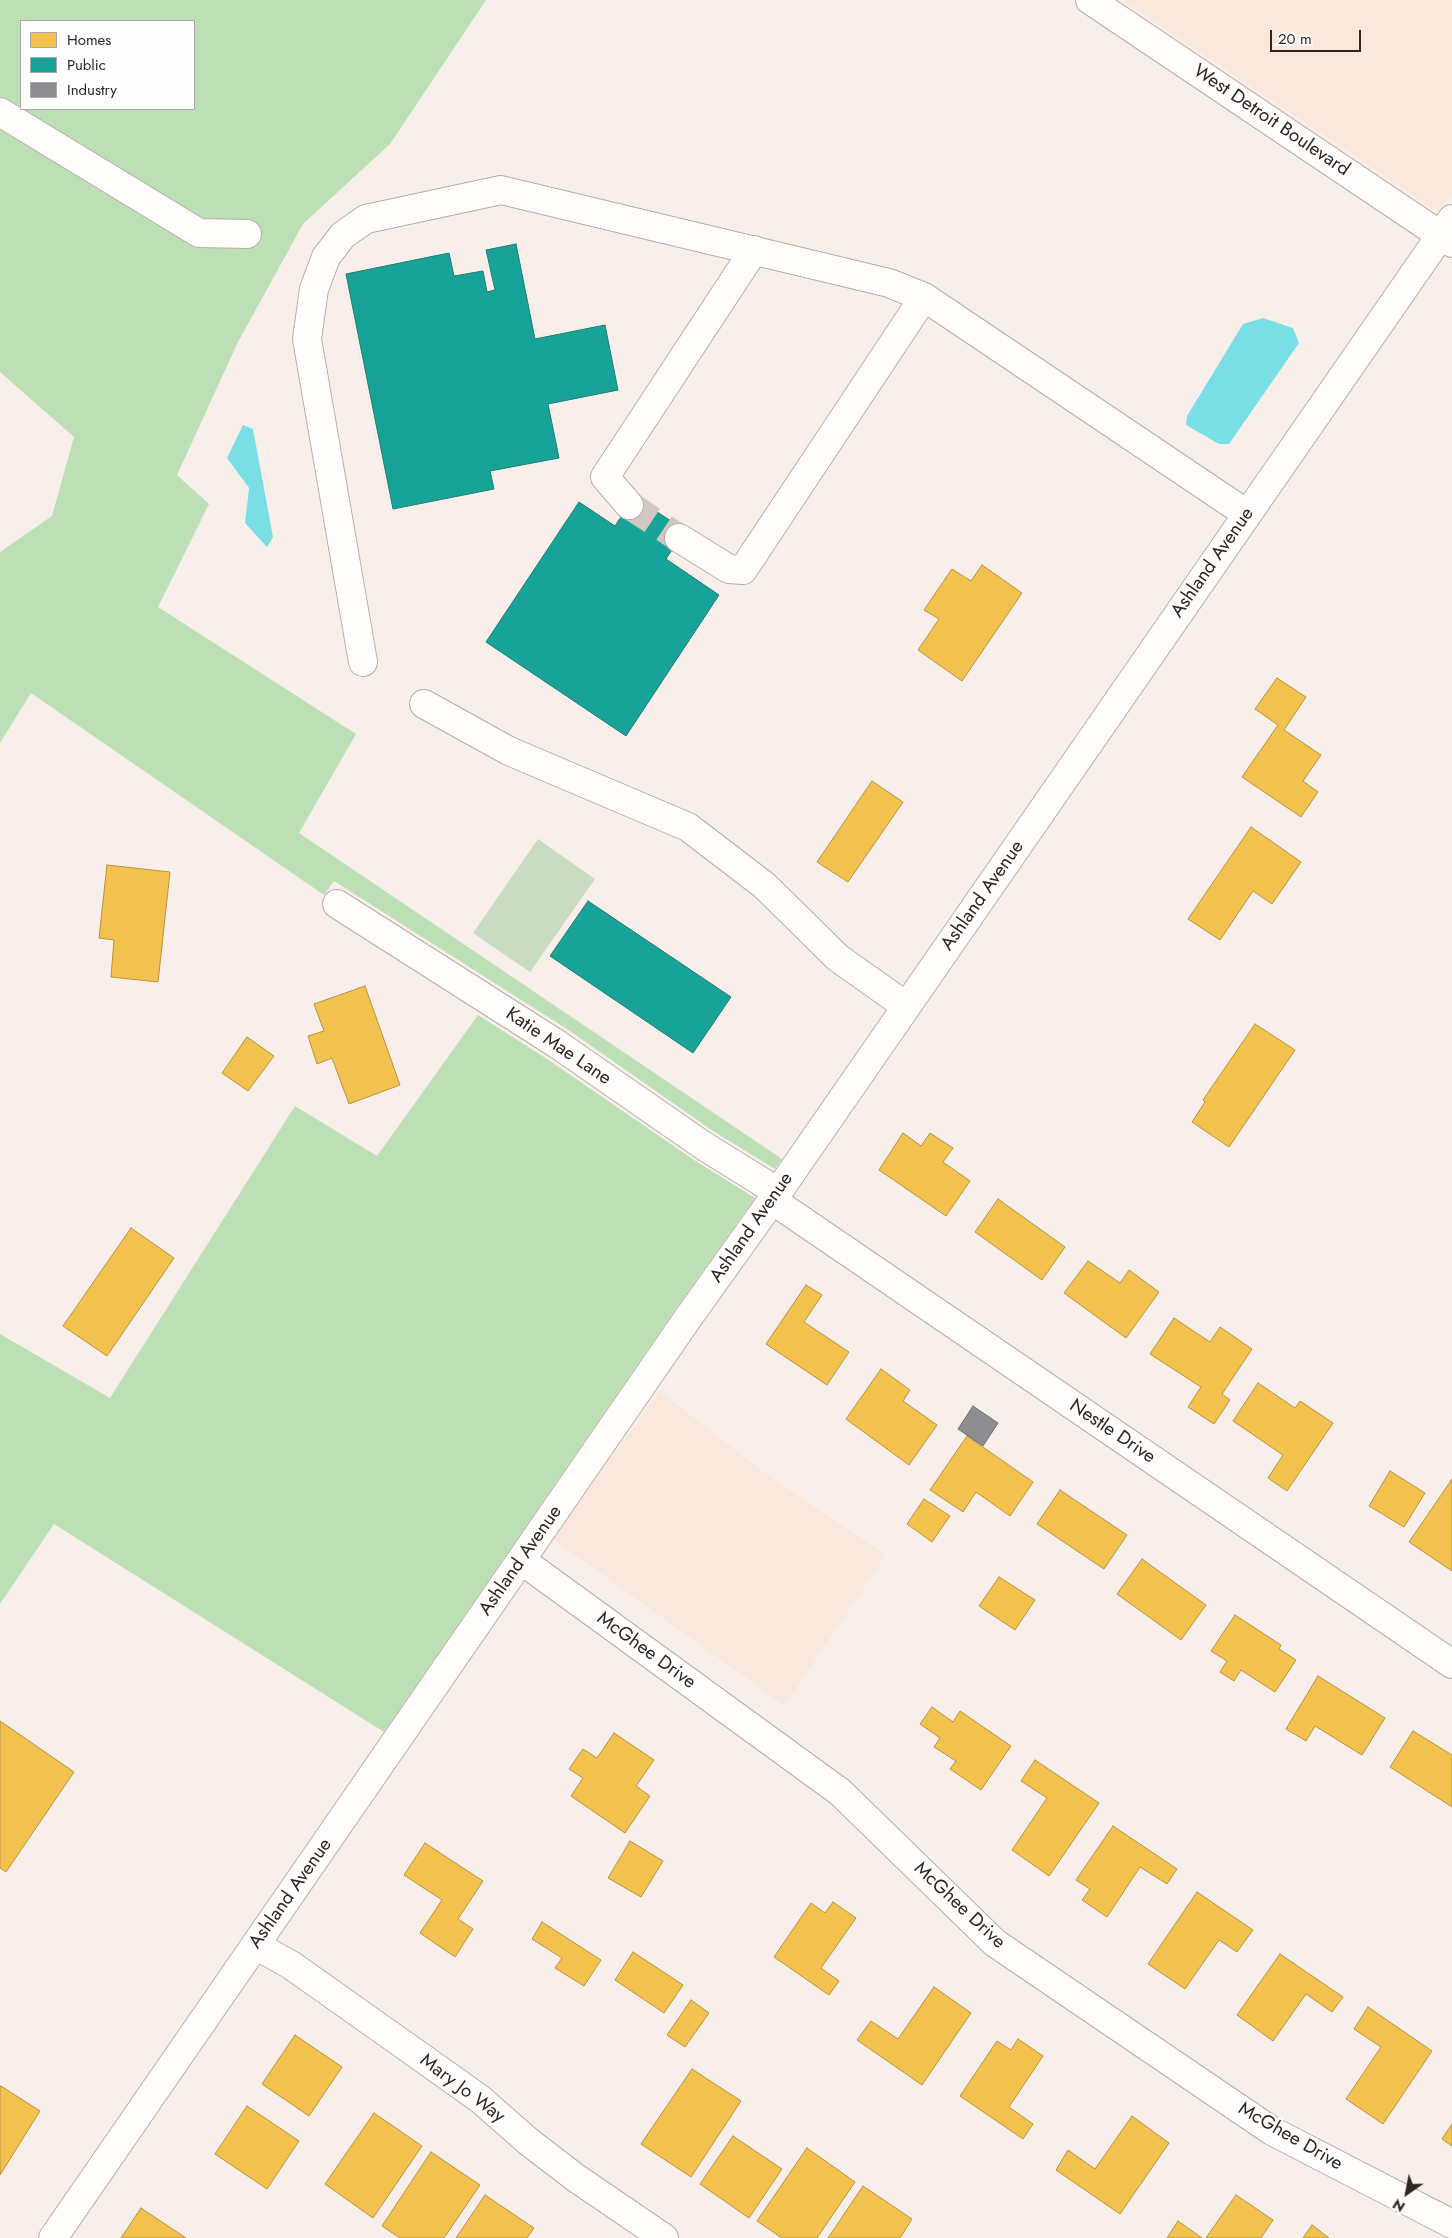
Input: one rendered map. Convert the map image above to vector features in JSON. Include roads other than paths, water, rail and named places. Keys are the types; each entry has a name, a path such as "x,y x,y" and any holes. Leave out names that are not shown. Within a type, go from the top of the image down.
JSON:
{"street":[{"name":"West Detroit Boulevard","path":"1090,0 1448,232"},
{"path":"0,112 199,233 247,234"},
{"path":"363,662 307,339 314,288 326,257 343,235 366,219 500,190 889,283 924,297 1247,514"},
{"name":"Ashland Avenue","path":"53,2238 688,1318 775,1196 1247,514 1448,232"},
{"path":"629,505 605,477 754,250"},
{"path":"679,538 729,569 743,570 924,297"},
{"path":"424,704 509,751 688,827 765,886 838,958 906,1006"},
{"name":"Katie Mae Lane","path":"336,904 557,1044 775,1196"},
{"name":"Nestle Drive","path":"775,1196 1452,1664"},
{"name":"McGhee Drive","path":"521,1560 840,1792 995,1943 1272,2131 1452,2224"},
{"name":"Mary Jo Way","path":"255,1945 291,1965 480,2099 568,2173 664,2238"}],"water":[{"path":"1263,318 1293,328 1299,343 1229,444 1219,444 1186,425 1187,416 1243,324"},
{"path":"243,425 253,429 273,537 267,547 245,523 249,488 227,458"}],"tunnel":[{"path":"629,505 679,538"}]}
